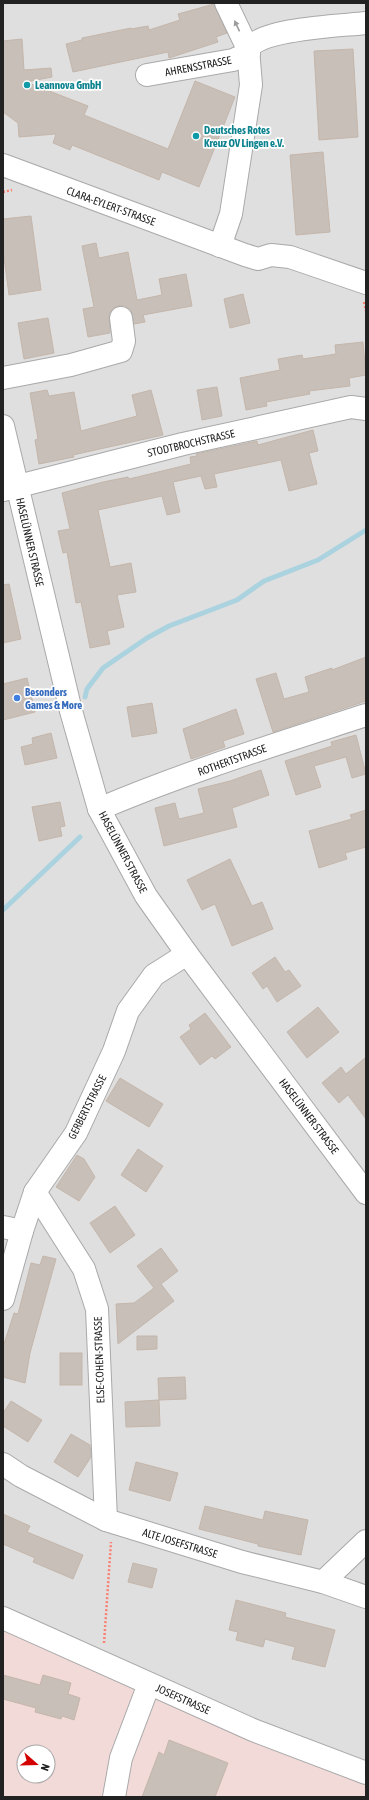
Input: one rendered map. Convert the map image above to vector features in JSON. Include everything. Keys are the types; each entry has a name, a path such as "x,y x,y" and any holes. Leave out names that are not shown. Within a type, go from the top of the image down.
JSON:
{"street":[{"path":"220,246 231,214 250,92 251,63 249,51 226,3"},
{"name":"AHRENSSTRASSE","path":"147,75 233,60 249,51 252,44 267,36 282,32 366,23"},
{"name":"CLARA-EYLERT-STRASSE","path":"3,165 258,259 271,255 290,257 366,283"},
{"path":"3,378 71,365 121,351 124,342 120,318"},
{"name":"STODTBROCHSTRASSE","path":"10,488 183,444 351,407 366,409"},
{"name":"HASELÜNNER STRASSE","path":"3,426 10,488 99,809 146,896 187,954 366,1193"},
{"name":"ROTHERTSTRASSE","path":"99,809 128,796 273,745 366,715"},
{"name":"GERBERTSTRASSE","path":"3,1299 12,1229 35,1192 76,1133 114,1051 128,1011 154,975 187,954"},
{"name":"ELSE-COHEN-STRASSE","path":"35,1192 84,1269 97,1309 106,1520"},
{"name":"ALTE JOSEFSTRASSE","path":"3,1464 20,1476 106,1520 242,1562 323,1582 366,1597"},
{"path":"323,1582 366,1541"},
{"name":"JOSEFSTRASSE","path":"3,1618 253,1730 366,1773"},
{"path":"114,1797 121,1758 149,1684"}],"path":[{"path":"103,1662 112,1544 106,1520"}],"shaded area":[{"path":"3,3 366,3 366,1768 3,1612"},
{"path":"3,1628 155,1699 366,1783 366,1797 3,1797"}],"building":[{"path":"214,4 227,33 216,37 218,42 169,58 168,52 73,72 66,44 82,40 82,38 131,28 148,26 149,30 180,20 178,14"},
{"path":"22,39 24,70 51,68 52,77 26,82 88,106 84,115 168,149 195,81 235,97 199,187 162,172 159,180 72,145 70,150 53,143 56,134 19,137 18,123 3,112 3,41"},
{"path":"353,49 358,137 319,140 314,51"},
{"path":"323,152 330,232 296,235 290,155"},
{"path":"31,216 41,290 9,295 3,250 3,219"},
{"path":"96,243 99,258 128,252 137,300 162,295 159,279 186,274 192,306 143,315 145,322 134,324 131,310 125,306 119,306 113,308 109,314 110,333 88,337 83,309 94,307 82,246"},
{"path":"243,294 250,323 230,328 224,299"},
{"path":"48,318 54,353 24,359 18,323"},
{"path":"363,342 366,375 349,378 350,386 309,391 310,394 266,402 267,406 246,410 240,378 280,370 278,359 302,355 303,359 336,354 335,345"},
{"path":"217,387 222,416 202,420 197,390"},
{"path":"47,390 49,396 74,392 81,431 137,416 132,395 151,390 163,435 39,464 35,440 38,439 30,393"},
{"path":"313,430 318,451 309,453 317,484 289,491 281,460 214,474 217,487 205,489 201,476 173,482 180,512 167,515 162,496 98,510 110,567 131,563 136,592 117,595 124,627 107,631 110,644 90,648 81,602 76,603 67,552 63,553 58,531 70,529 62,493 103,482 128,477 129,479 191,464 190,457 197,456 196,454 257,441 258,445"},
{"path":"9,584 21,639 3,643 3,585"},
{"path":"366,657 366,701 273,732 256,679 276,673 284,699 309,692 305,677 332,668 332,670"},
{"name":"Besonders Games & More","path":"27,678 35,712 3,720 3,684"},
{"path":"152,703 157,733 132,737 127,707"},
{"path":"236,709 244,734 223,741 225,747 191,759 183,729"},
{"path":"51,733 57,758 25,765 21,747 33,744 32,738"},
{"path":"356,735 366,774 352,778 346,757 314,766 321,787 296,795 285,761 332,746 331,742"},
{"path":"261,770 269,795 232,808 237,827 164,846 155,808 175,803 179,819 204,813 198,789 230,781"},
{"path":"60,802 65,826 60,827 62,836 39,841 32,807"},
{"path":"366,810 366,847 345,853 347,859 319,868 309,831 352,819 350,815"},
{"path":"230,859 252,906 262,902 273,929 232,946 215,904 202,910 187,880"},
{"path":"275,957 285,972 289,970 301,986 277,1002 267,986 263,989 252,973"},
{"path":"318,1007 339,1032 307,1058 287,1032"},
{"path":"205,1013 231,1047 215,1059 212,1056 200,1065 180,1037 191,1029 189,1025"},
{"path":"366,1057 366,1119 348,1095 339,1103 322,1083 341,1067 346,1074"},
{"path":"120,1078 163,1104 149,1127 106,1101"},
{"path":"138,1149 163,1166 146,1192 121,1175"},
{"path":"77,1155 84,1159 95,1177 79,1201 56,1187"},
{"path":"115,1206 135,1235 110,1253 90,1223"},
{"path":"161,1248 178,1271 161,1284 174,1301 118,1344 116,1304 134,1303 154,1288 137,1266"},
{"path":"43,1256 56,1259 30,1353 25,1383 3,1377 3,1347 14,1313 18,1314 31,1263 40,1265"},
{"path":"137,1336 157,1336 157,1349 137,1350"},
{"path":"60,1353 82,1353 82,1385 60,1385"},
{"path":"185,1377 186,1399 159,1400 158,1378"},
{"path":"159,1400 160,1426 126,1427 125,1402"},
{"path":"11,1401 42,1420 28,1442 3,1426 3,1413"},
{"path":"71,1434 90,1445 91,1457 78,1477 54,1462"},
{"path":"136,1462 178,1473 170,1501 129,1490"},
{"path":"205,1506 263,1520 265,1511 308,1520 301,1555 258,1546 258,1544 199,1529"},
{"path":"3,1514 30,1526 27,1532 83,1555 73,1579 33,1562 35,1558 3,1544"},
{"path":"133,1563 157,1569 152,1588 128,1582"},
{"path":"236,1600 286,1613 285,1617 335,1630 325,1667 292,1659 295,1647 265,1639 263,1647 236,1640 238,1632 229,1630"},
{"path":"3,1675 40,1685 43,1675 71,1683 68,1694 80,1698 74,1720 62,1716 61,1719 35,1712 36,1708 3,1699"},
{"path":"169,1740 228,1763 215,1797 142,1797 159,1752 164,1755"}],"waterway":[{"path":"85,697 87,689 103,668 147,638 169,626 237,600 264,581 318,560 366,530"},
{"path":"3,910 80,837"}],"place":[{"name":"Leannova GmbH","path":"27,85"},
{"name":"Deutsches Rotes Kreuz OV Lingen e.V.","path":"196,136"},
{"name":"Besonders Games & More","path":"17,698"}]}
